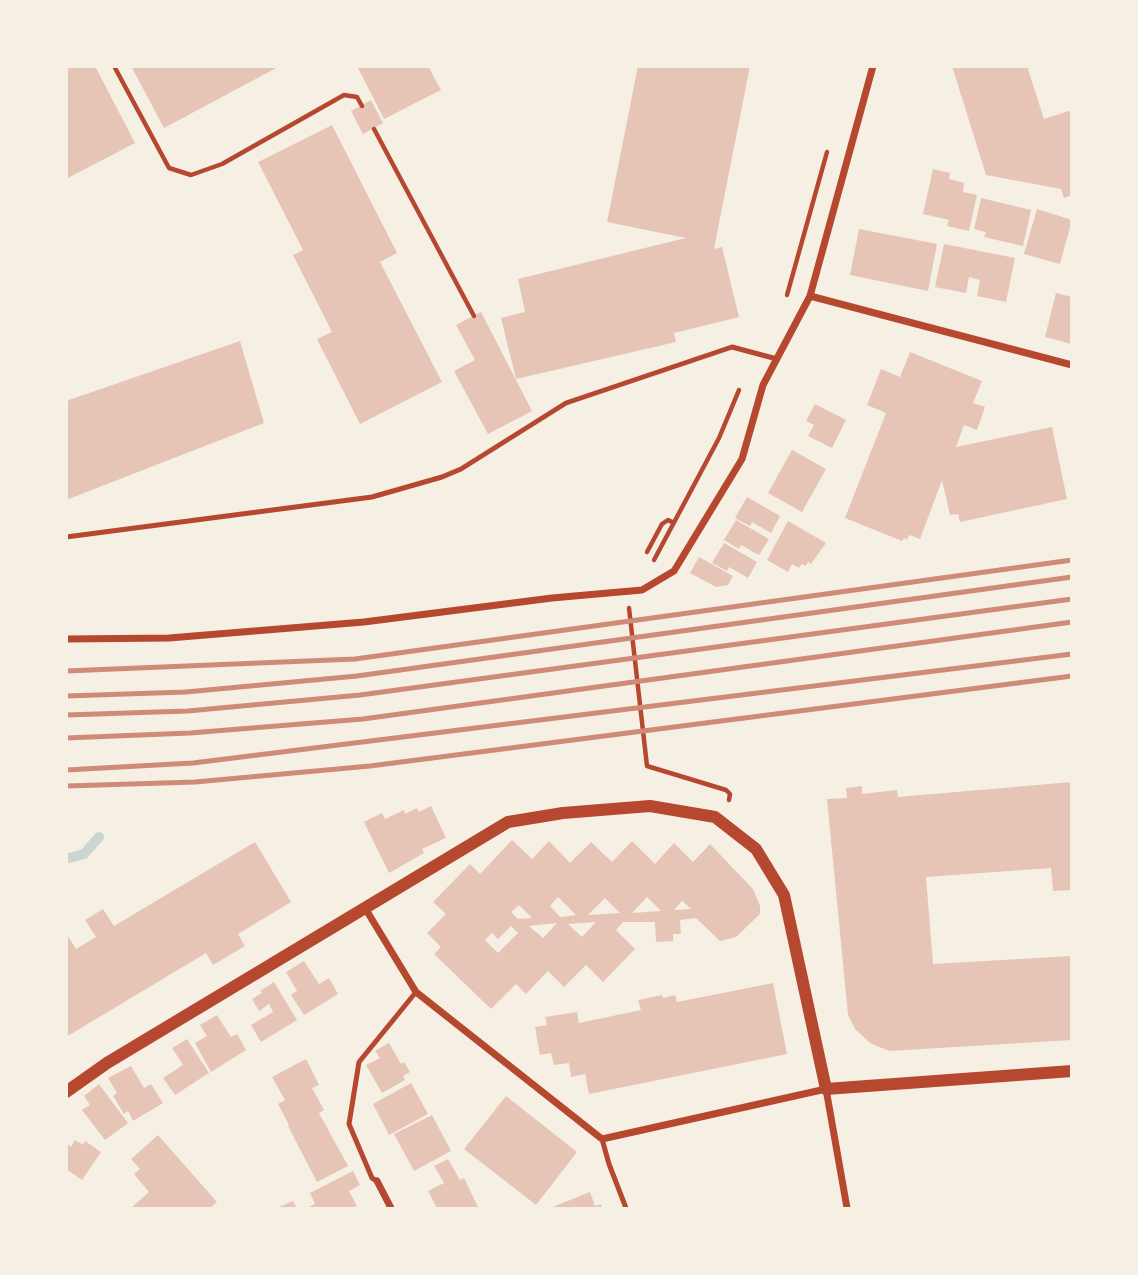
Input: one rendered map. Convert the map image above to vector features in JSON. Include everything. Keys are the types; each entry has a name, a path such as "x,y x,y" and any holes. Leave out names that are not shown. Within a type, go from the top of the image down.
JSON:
{"street":[{"path":"66,639 169,638 364,622 552,598 642,590 674,571 741,459 763,384 810,296 873,66"},
{"path":"810,296 1072,365"},
{"path":"66,1092 107,1063 508,822 563,813 650,806 715,817 756,849 784,895 826,1089 847,1209"},
{"path":"365,908 416,992 602,1139 826,1089 1072,1071"},
{"path":"377,1181 391,1209"}],"lane":[{"path":"66,537 372,497 461,469 566,403 732,347 777,359"},
{"path":"377,1181 372,1178 349,1124 359,1062 416,992"},
{"path":"602,1139 626,1209"}],"path":[{"path":"114,66 169,168 191,175 222,164 344,95 357,97 362,106"},
{"path":"374,129 474,316"},
{"path":"784,302 828,146"},
{"path":"647,552 662,524 668,520 674,523"},
{"path":"647,766 726,790 730,794 729,801"}],"building":[{"path":"66,66 95,66 135,143 66,179"},
{"path":"131,66 280,66 164,128"},
{"path":"357,66 428,66 441,90 384,119"},
{"path":"638,66 750,66 714,249 722,247 739,317 674,333 676,342 516,379 501,318 525,312 518,279 686,238 607,222"},
{"path":"952,66 1027,66 1044,119 1072,110 1072,195 1064,198 1061,189 986,175"},
{"path":"371,100 383,123 363,134 351,111"},
{"path":"332,125 397,253 380,262 442,382 360,424 317,339 332,332 293,255 303,250 258,162"},
{"path":"933,169 950,173 949,179 964,183 963,192 977,195 969,231 947,226 949,220 923,214"},
{"path":"981,198 1031,210 1023,246 984,237 986,232 974,229"},
{"path":"1037,209 1072,220 1060,264 1024,254"},
{"path":"859,229 937,244 928,291 850,275"},
{"path":"944,244 1015,258 1006,302 977,296 980,280 969,277 966,293 935,287"},
{"path":"1056,293 1072,297 1072,344 1045,337"},
{"path":"481,312 532,411 488,434 454,371 475,360 456,325"},
{"path":"240,341 264,423 66,500 66,401"},
{"path":"910,352 982,381 973,403 985,407 977,430 964,425 956,447 1052,427 1067,499 960,522 958,514 950,515 942,480 920,539 909,535 907,540 904,538 902,541 845,518 886,413 867,405 881,369 900,377"},
{"path":"815,404 846,420 832,448 808,436 814,425 806,421"},
{"path":"792,450 826,469 802,512 768,493"},
{"path":"747,497 780,516 771,533 752,522 750,526 735,518"},
{"path":"736,520 769,539 759,555 741,545 739,549 724,540"},
{"path":"788,521 826,543 811,564 802,564 799,568 792,564 788,572 767,560"},
{"path":"724,543 757,562 748,578 729,567 727,571 712,563"},
{"path":"699,557 733,576 728,585 716,587 690,573"},
{"path":"1072,782 1072,890 1053,891 1051,868 926,877 933,964 1072,956 1072,1040 889,1051 870,1043 855,1029 848,1015 827,799 847,798 846,788 862,786 862,794 897,790 898,797"},
{"path":"431,806 446,838 422,849 424,853 389,873 364,822 382,813 385,819 404,810 405,814 417,808 419,812"},
{"path":"512,840 532,859 549,841 570,863 591,842 612,862 632,841 655,864 674,843 693,862 710,844 753,889 760,906 760,914 736,937 720,941 696,918 680,920 681,934 673,934 673,941 656,942 655,922 623,922 616,930 635,949 603,982 586,965 564,987 548,971 526,994 516,984 491,1009 434,954 441,947 427,933 446,914 433,902 470,864 480,874","holes":["558,897 576,915 560,917 550,906","647,897 661,911 632,913","605,898 620,913 588,915","682,901 691,909 674,910","519,905 532,918 518,919 511,912","596,922 582,937 568,924","557,923 543,938 529,926","511,926 518,933 498,953 485,940 492,933 498,939"]},
{"path":"255,842 291,902 238,934 245,946 213,965 206,953 66,1037 66,933 76,949 96,937 85,920 103,909 114,926"},
{"path":"304,961 319,984 329,978 338,994 304,1015 291,995 297,991 286,972"},
{"path":"274,982 297,1020 261,1042 251,1025 273,1012 269,1004 259,1011 252,999"},
{"path":"773,983 787,1054 589,1094 585,1074 571,1077 569,1063 554,1065 551,1053 540,1055 535,1027 547,1025 545,1017 577,1012 579,1023 641,1010 638,1000 662,995 663,998 675,995 677,1002"},
{"path":"217,1015 231,1037 237,1034 246,1050 211,1072 195,1043 207,1036 200,1025"},
{"path":"187,1039 209,1073 175,1095 163,1078 183,1065 172,1048"},
{"path":"389,1043 401,1064 404,1062 410,1072 403,1076 405,1080 382,1093 366,1065 380,1058 375,1051"},
{"path":"306,1059 319,1085 312,1088 324,1110 319,1113 348,1166 317,1182 278,1104 285,1100 272,1077"},
{"path":"131,1066 144,1088 151,1084 163,1103 133,1121 128,1111 124,1114 113,1096 117,1093 108,1078"},
{"path":"411,1083 428,1114 389,1135 373,1104"},
{"path":"99,1084 128,1123 105,1140 82,1110 90,1105 84,1096"},
{"path":"506,1096 577,1152 536,1205 464,1149"},
{"path":"432,1115 451,1151 414,1171 394,1134"},
{"path":"158,1135 217,1202 210,1208 132,1207 149,1192 134,1174 140,1169 131,1159"},
{"path":"75,1140 83,1145 85,1141 101,1152 82,1180 66,1169 66,1143 71,1147"},
{"path":"448,1159 460,1180 464,1178 478,1207 437,1208 428,1191 444,1183 434,1166"},
{"path":"353,1171 360,1185 349,1191 357,1206 306,1208 315,1204 310,1193"},
{"path":"590,1192 595,1206 601,1204 602,1208 550,1208"},
{"path":"293,1201 297,1208 277,1208"}],"waterway":[{"path":"66,859 84,854 99,837"}],"railway":[{"path":"66,671 355,659 1072,560"},
{"path":"66,696 186,692 357,676 1072,577"},
{"path":"66,715 188,711 360,695 1072,599"},
{"path":"66,738 190,733 363,719 1072,622"},
{"path":"66,770 193,763 1072,654"},
{"path":"66,786 195,782 370,766 1072,676"}]}
